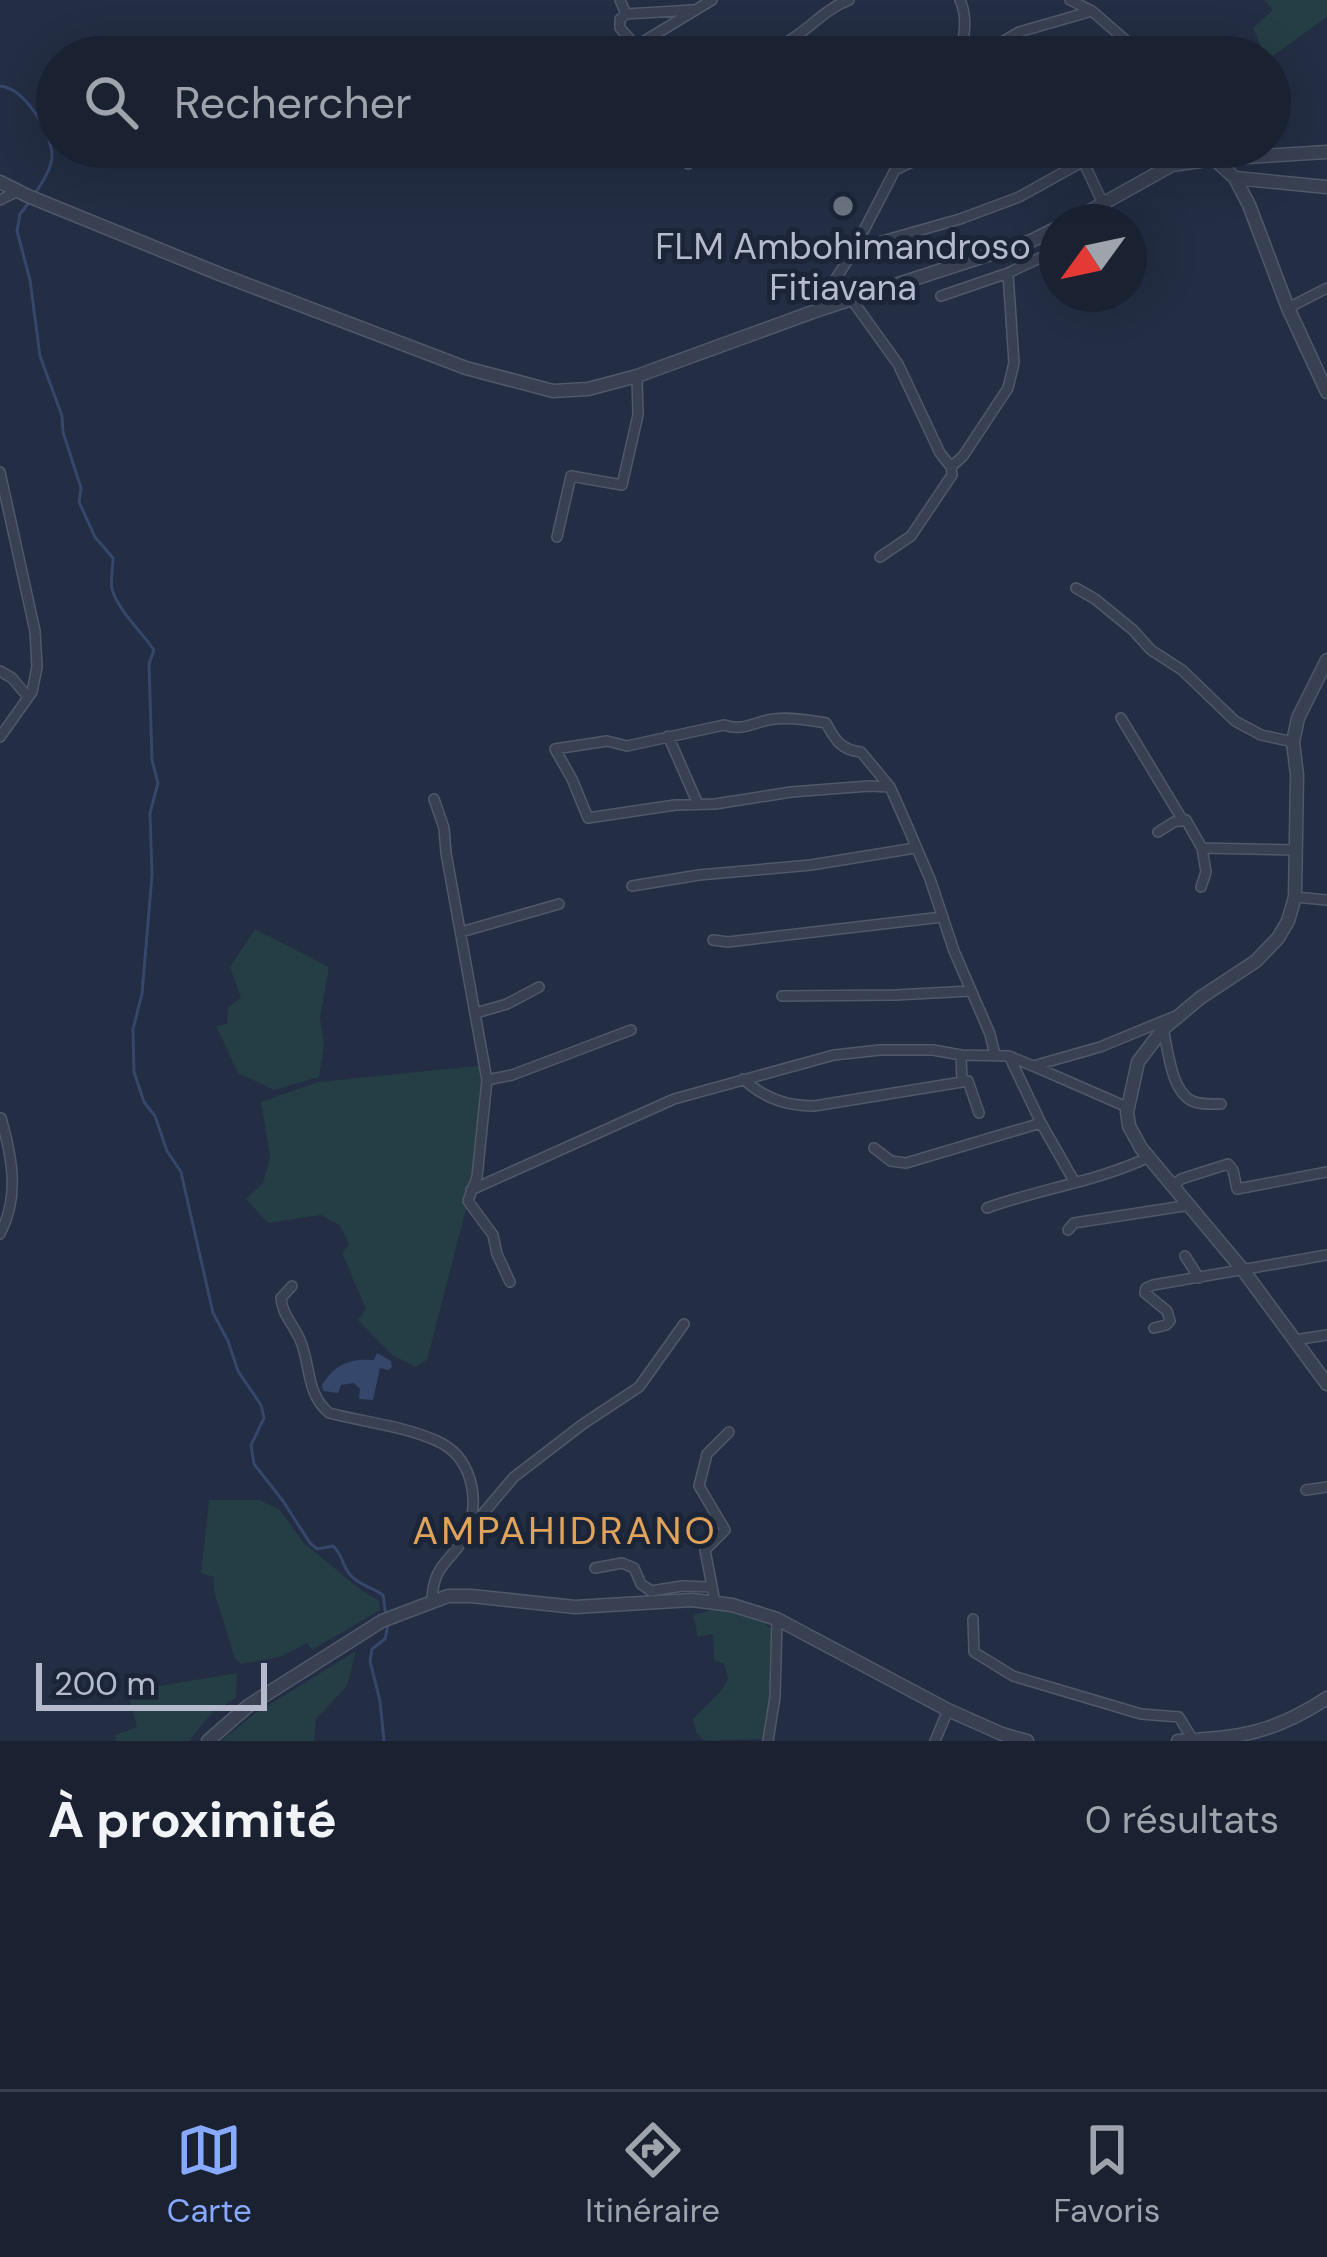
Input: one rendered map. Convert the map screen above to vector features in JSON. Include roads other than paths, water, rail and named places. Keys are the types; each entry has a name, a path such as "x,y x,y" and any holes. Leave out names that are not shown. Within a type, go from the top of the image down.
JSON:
{"street":[{"path":"620,0 626,14"},
{"path":"657,36 712,0"},
{"path":"794,36 849,0"},
{"path":"960,0 966,14 963,36"},
{"path":"1070,0 1092,11 1121,36"},
{"path":"625,36 620,20 626,14 695,10"},
{"path":"1012,36 1092,11"},
{"path":"1291,152 1327,152"},
{"path":"821,309 896,168"},
{"path":"894,171 900,168"},
{"path":"854,249 1019,197 1071,168"},
{"path":"1086,168 1103,204 1167,168"},
{"path":"1225,168 1249,205 1288,308 1327,392"},
{"path":"1235,178 1327,187"},
{"path":"0,182 223,275 466,368 553,391 589,389 637,376 1039,237"},
{"path":"0,200 28,196"},
{"path":"941,296 1039,258"},
{"path":"950,467 985,425 1013,372 1008,273"},
{"path":"1288,308 1327,288"},
{"path":"852,300 898,364 952,475 911,536 880,557"},
{"path":"557,537 571,476 622,485 638,415 637,376"},
{"path":"0,472 35,631 37,667 28,697 0,737"},
{"path":"1076,588 1182,670 1235,721 1261,735 1293,742"},
{"path":"1325,666 1298,718 1293,742 1295,897 1288,921 1256,961 1163,1029 1138,1062 1127,1107 1130,1126 1149,1156 1243,1270 1327,1384"},
{"path":"0,671 28,697"},
{"path":"1121,718 1202,848 1206,872 1202,887"},
{"path":"890,787 791,791 588,818 555,748 607,742 627,746 724,725 739,730 770,719 826,723 834,737 848,751 861,752 890,787 995,1055"},
{"path":"668,736 698,805"},
{"path":"434,799 444,828 487,1080 477,1178 468,1201 493,1235 510,1282"},
{"path":"1158,832 1182,819"},
{"path":"632,886 811,866 915,848"},
{"path":"1202,848 1295,850"},
{"path":"1295,897 1327,899"},
{"path":"460,932 560,904"},
{"path":"713,940 750,940 942,917"},
{"path":"476,1013 539,988"},
{"path":"782,995 970,991"},
{"path":"1033,1066 1100,1047 1181,1013"},
{"path":"1163,1029 1185,1098 1221,1104"},
{"path":"487,1080 631,1030"},
{"path":"471,1190 674,1099 834,1055 933,1050 1009,1056 1127,1107"},
{"path":"962,1054 962,1082"},
{"path":"1009,1056 1074,1181"},
{"path":"742,1078 773,1100 791,1106 968,1081 979,1113"},
{"path":"0,1234 14,1184 1,1118"},
{"path":"874,1148 891,1161 906,1163 1041,1123"},
{"path":"987,1208 1126,1168 1149,1156"},
{"path":"1173,1186 1228,1164 1237,1189 1327,1172"},
{"path":"1068,1230 1074,1223 1190,1205"},
{"path":"1154,1328 1170,1321 1167,1311 1148,1297 1146,1288 1327,1255"},
{"path":"1185,1256 1198,1278"},
{"path":"292,1286 281,1298 281,1307 301,1342 318,1404 328,1413 442,1442 461,1460 473,1483 467,1531"},
{"path":"432,1601 433,1576 514,1477 639,1388 684,1324"},
{"path":"1294,1340 1327,1335"},
{"path":"715,1602 705,1550 725,1530 699,1486 707,1454 729,1432"},
{"path":"1306,1490 1327,1487"},
{"path":"595,1568 622,1563 634,1568 641,1584 651,1591 712,1587"},
{"path":"208,1741 248,1706 387,1619 448,1596 575,1607 715,1602 778,1619 949,1710 1027,1741"},
{"path":"768,1740 778,1619"},
{"path":"974,1619 974,1652 1013,1676 1141,1714 1180,1718 1193,1740"},
{"path":"1178,1741 1237,1739 1291,1721 1327,1698"},
{"path":"935,1741 949,1710"}],"water":[{"path":"377,1353 391,1361 392,1367 380,1368 373,1400 359,1399 360,1389 354,1383 341,1385 338,1393 323,1391 322,1385 338,1367 374,1360"}],"waterway":[{"path":"0,86 18,94 36,114"},
{"path":"36,192 49,168"},
{"path":"31,200 20,214 17,231 30,280 40,356 62,416 81,488 79,502 95,537 113,558 115,597 154,650 149,664 152,760 158,783 150,813 152,875 142,994 133,1029 134,1072 167,1151 181,1172 213,1313 238,1371 261,1405 264,1418 251,1445 254,1464 310,1543 317,1549 333,1546 351,1576 383,1595 386,1616"},
{"path":"384,1741 370,1661 388,1625"}],"place":[{"name":"FLM Ambohimandroso Fitiavana","path":"843,206"}],"district":[{"name":"AMPAHIDRANO","path":"565,1530"}]}
